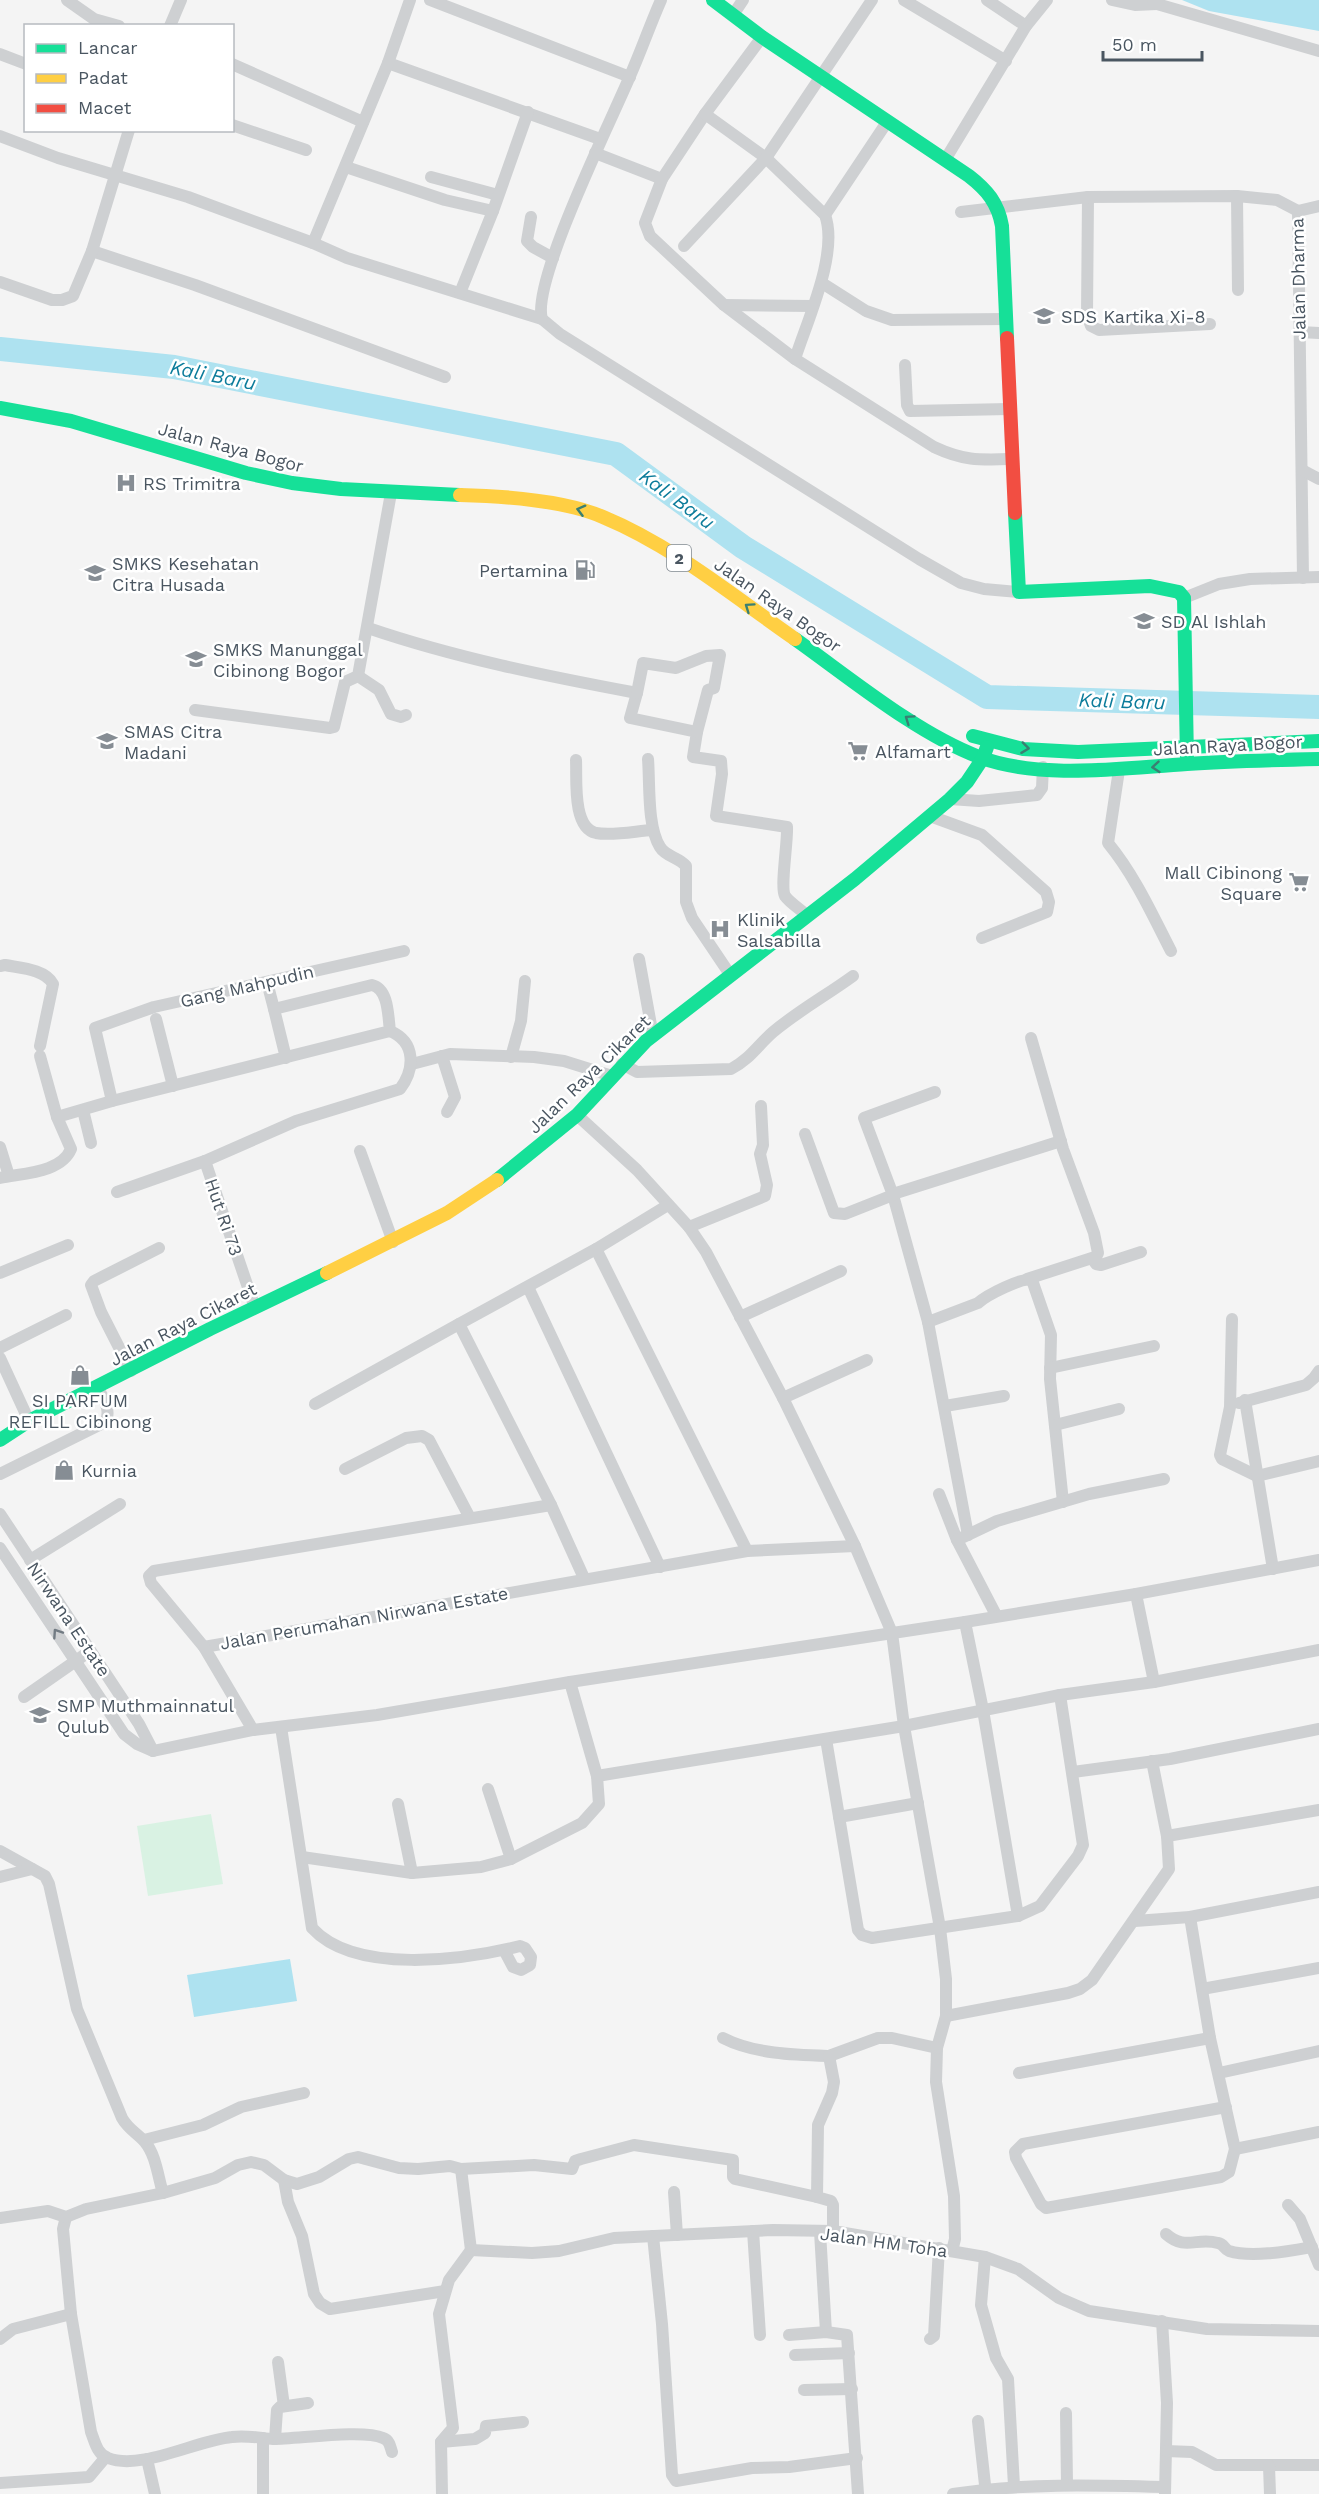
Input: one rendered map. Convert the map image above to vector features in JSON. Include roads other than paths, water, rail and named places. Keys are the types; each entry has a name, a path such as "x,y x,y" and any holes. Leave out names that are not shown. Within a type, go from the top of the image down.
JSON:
{"main road":[{"path":"713,0 762,37 982,186 999,208 1002,226 1019,591 1150,586 1179,592 1184,598 1187,764"},
{"name":"Jalan Raya Bogor","path":"0,408 71,421 292,483 391,493 470,495 550,502 603,516 668,550 920,727 958,748 983,758 1023,766 1119,770 1187,764 1319,759"},
{"path":"194,457 199,443"},
{"path":"375,477 474,481 550,489 600,501"},
{"name":"Jalan Raya Bogor","path":"687,546 773,606"},
{"name":"Jalan Raya Bogor","path":"956,729 988,743 1047,750 1119,753 1187,747 1319,741"},
{"name":"Jalan Raya Cikaret","path":"0,1440 29,1421 393,1242 447,1213 491,1185 532,1154 577,1115 622,1064 653,1036 855,879 950,799 967,782 983,758 988,743"}],"street":[{"path":"67,0 94,19 112,24"},
{"path":"171,24 181,0"},
{"path":"313,243 388,63 410,0"},
{"path":"430,0 630,77"},
{"path":"734,15 743,0"},
{"path":"684,246 766,158 872,0"},
{"path":"904,0 1006,61"},
{"path":"987,0 1026,26"},
{"path":"945,160 1026,26 1047,0"},
{"path":"1112,0 1135,5 1155,2 1319,51"},
{"path":"542,320 541,303 553,258 600,139 630,77 656,1"},
{"path":"762,37 705,114 662,179 645,223 646,229 661,248 724,305 795,359 934,447 956,457 983,460 1012,459"},
{"path":"0,54 24,63"},
{"path":"388,63 600,139"},
{"path":"234,65 363,122"},
{"path":"460,293 494,211 528,112"},
{"path":"705,114 766,158 825,214 829,226 822,283 795,359"},
{"path":"825,214 887,122"},
{"path":"234,126 306,150"},
{"path":"0,282 52,300 68,299 73,296 92,251 128,132"},
{"path":"0,136 58,158 188,197 313,243 347,258 542,320 560,334 919,560 961,583 984,589 1019,591"},
{"path":"596,153 662,179"},
{"path":"346,167 445,200 494,211"},
{"path":"431,177 498,195"},
{"path":"1237,196 1238,290"},
{"name":"Jalan Dharma","path":"961,212 1088,197 1237,196 1277,200 1298,211 1303,578"},
{"path":"1088,197 1087,315 1091,326 1099,330 1210,324"},
{"path":"1298,211 1319,206"},
{"path":"531,218 527,241 553,258"},
{"path":"92,251 195,285 444,377"},
{"path":"822,283 866,311 892,320 1006,319"},
{"path":"724,305 812,306"},
{"path":"1300,332 1319,333"},
{"path":"905,365 907,405 910,411 1009,409"},
{"path":"1302,470 1319,479"},
{"path":"358,676 391,493"},
{"path":"1184,598 1219,584 1250,579 1319,577"},
{"path":"368,628 464,657 525,672 637,693"},
{"path":"697,732 630,718 643,663 676,668 706,656 720,655 714,688 708,690 693,757 721,761 722,774 716,816 787,827 788,846 783,889 789,900 807,915"},
{"path":"195,710 330,728 334,726 345,682 358,676"},
{"path":"358,676 379,690 390,714 401,717 406,715"},
{"path":"648,759 653,830 659,846 665,853 686,866 686,902 692,918 731,976"},
{"path":"576,760 579,816 588,830 597,834 653,830"},
{"path":"950,799 979,801 1037,795 1042,788 1043,767"},
{"path":"1119,770 1108,843 1145,898 1171,951"},
{"path":"930,816 982,835 1046,892 1049,902 1047,912 982,938"},
{"name":"Gang Mahpudin","path":"112,1101 94,1030 154,1007 404,951"},
{"path":"639,959 653,1036"},
{"path":"0,966 5,965 40,973 49,977 53,984 40,1051 57,1117 71,1149 65,1161 44,1169 4,1177 0,1147"},
{"path":"622,1064 637,1072 731,1069 743,1062 792,1017 853,976"},
{"path":"512,1057 521,1022 525,981"},
{"path":"267,982 286,1058"},
{"path":"274,1009 372,985 378,986 385,997 390,1031"},
{"path":"156,1019 173,1086"},
{"path":"57,1117 390,1031 403,1039 412,1064 407,1080 400,1089 296,1121 205,1161 117,1192"},
{"path":"1031,1038 1062,1141 1094,1233 1098,1253 1095,1257 1096,1264 1101,1265 1141,1252"},
{"path":"412,1064 450,1054 512,1057 564,1061 612,1076"},
{"path":"442,1056 455,1097 447,1112"},
{"path":"935,1092 864,1116 893,1194 928,1322 945,1406 962,1537"},
{"path":"689,1227 765,1196 767,1185 760,1154 763,1145 761,1106"},
{"path":"83,1110 91,1143"},
{"path":"577,1115 637,1170 689,1227 706,1252 783,1398 855,1546 892,1633 904,1726 940,1928 946,1979 946,2016 937,2048 936,2082 954,2196 955,2239 952,2251"},
{"path":"805,1134 834,1213 844,1214 893,1194 1062,1141"},
{"path":"360,1151 393,1242"},
{"name":"Hut Ri 73","path":"205,1161 255,1308"},
{"path":"315,1404 596,1249 668,1205"},
{"path":"0,1273 68,1245"},
{"path":"131,1371 101,1312 91,1285 94,1281 159,1248"},
{"path":"596,1249 747,1551"},
{"path":"928,1322 978,1303 985,1297 1027,1279 1095,1257"},
{"path":"740,1317 841,1271"},
{"path":"1027,1279 1030,1278 1033,1283 1051,1335 1050,1368 1063,1502"},
{"path":"528,1287 660,1567"},
{"path":"0,1348 66,1315"},
{"path":"1232,1319 1230,1407 1220,1455 1225,1462 1257,1476 1319,1461"},
{"path":"459,1324 551,1505 584,1578"},
{"path":"1050,1368 1154,1346"},
{"path":"0,1358 29,1421"},
{"path":"783,1398 867,1360"},
{"path":"1230,1407 1245,1400 1306,1385 1319,1371"},
{"path":"0,1474 105,1422 108,1418 107,1408 98,1388"},
{"path":"945,1406 1004,1396"},
{"path":"1245,1400 1273,1569"},
{"path":"1055,1425 1119,1409"},
{"path":"345,1469 405,1438 422,1436 429,1440 470,1518"},
{"path":"962,1537 997,1521 1089,1494 1164,1479"},
{"path":"939,1494 962,1537 996,1615"},
{"path":"30,1560 120,1504"},
{"path":"204,1647 151,1583 149,1576 154,1571 551,1505"},
{"name":"Nirwana Estate","path":"0,1514 139,1724 153,1751"},
{"name":"Jalan Perumahan Nirwana Estate","path":"253,1730 204,1647 747,1551 855,1546"},
{"name":"Nirwana Estate","path":"0,1548 124,1734 137,1744 153,1751"},
{"path":"153,1751 253,1730 377,1715 570,1682 965,1622 996,1615 1136,1594 1319,1560"},
{"path":"1136,1594 1154,1682"},
{"path":"965,1622 983,1710 1018,1916"},
{"path":"597,1776 904,1726 1060,1695 1154,1682 1319,1650"},
{"path":"24,1697 90,1651"},
{"path":"302,1857 412,1873 481,1867 511,1859 582,1823 591,1816 599,1804 597,1776 570,1682"},
{"path":"826,1739 858,1930 862,1935 872,1938 1018,1916 1040,1906 1082,1850 1083,1838 1060,1695"},
{"path":"281,1727 312,1928 332,1945 381,1957 428,1961 504,1950"},
{"path":"1073,1772 1152,1761 1319,1730"},
{"path":"946,2016 1080,1989 1092,1980 1169,1869 1167,1836 1152,1761"},
{"path":"488,1789 511,1859"},
{"path":"840,1817 918,1803"},
{"path":"399,1804 412,1873"},
{"path":"1167,1836 1319,1810"},
{"path":"0,1851 45,1876 49,1884 77,2008 127,2126 144,2140 154,2160 163,2193"},
{"path":"0,1877 32,1869"},
{"path":"1135,1921 1190,1917 1319,1892"},
{"path":"1190,1917 1210,2038 1219,2073 1235,2149 1229,2172 1221,2177 1050,2208 1041,2204 1016,2158 1015,2152 1023,2144 1226,2108"},
{"path":"1202,1989 1319,1968"},
{"path":"723,2038 732,2043 777,2053 829,2056 878,2038 892,2038 937,2048"},
{"path":"1019,2073 1210,2038"},
{"path":"1219,2073 1319,2051"},
{"path":"817,2197 818,2125 832,2093 834,2082 829,2056"},
{"path":"144,2140 202,2125 241,2107 304,2093"},
{"path":"1235,2149 1319,2132"},
{"path":"0,2218 48,2211 66,2217 86,2209 163,2193 215,2178 238,2165 251,2162 264,2165 284,2180 297,2184 306,2182 349,2159 358,2157 399,2168 450,2166 461,2169 534,2165 567,2170 572,2169 575,2161 634,2145 733,2160 735,2179 831,2201 833,2205 826,2232 826,2332"},
{"path":"442,2494 441,2442 453,2428 439,2314 444,2291 458,2266 471,2250 461,2169"},
{"path":"284,2180 288,2202 302,2236 315,2294 320,2303 330,2309 444,2291"},
{"path":"674,2192 677,2235"},
{"path":"1288,2205 1300,2219 1319,2265"},
{"path":"66,2217 63,2229 71,2314 92,2432 96,2448 105,2458 119,2461 147,2459 234,2436 269,2438 378,2436 385,2438 392,2452"},
{"path":"753,2231 760,2335"},
{"name":"Jalan HM Toha","path":"471,2250 532,2253 559,2251 614,2238 753,2231 826,2232 985,2257 1018,2269 1059,2298 1089,2311 1207,2329 1319,2331"},
{"path":"1166,2234 1176,2243 1218,2242 1228,2250 1236,2252 1271,2253 1312,2247"},
{"path":"653,2236 662,2324 672,2475 676,2481 752,2468 789,2467 857,2458"},
{"path":"930,2338 934,2336 939,2248"},
{"path":"985,2257 981,2305 996,2358 1008,2379 1014,2486"},
{"path":"0,2339 14,2330 71,2314"},
{"path":"953,2494 1014,2486 1067,2484 1165,2490 1167,2403 1162,2321"},
{"path":"789,2335 826,2332 848,2335 858,2494"},
{"path":"795,2355 849,2353"},
{"path":"278,2362 284,2406"},
{"path":"804,2390 852,2389"},
{"path":"263,2494 269,2438 277,2410 284,2406 308,2403"},
{"path":"1066,2413 1067,2484"},
{"path":"978,2421 986,2491"},
{"path":"441,2442 476,2439 484,2433 486,2426 523,2422"},
{"path":"1166,2451 1192,2452 1216,2464 1319,2465"},
{"path":"0,2483 88,2477 105,2458"},
{"path":"147,2459 155,2494"},
{"path":"1269,2466 1270,2494"}],"water":[{"path":"1182,0 1319,0 1319,31 1209,11"},
{"path":"290,1959 297,2001 194,2017 187,1975"}],"waterway":[{"name":"Kali Baru","path":"0,349 174,367 616,454 743,547 987,697 1319,707"}],"place":[{"name":"SDS Kartika Xi-8","path":"1044,316"},
{"name":"RS Trimitra","path":"126,483"},
{"name":"Pertamina","path":"585,570"},
{"name":"SMKS Kesehatan Citra Husada","path":"95,573"},
{"name":"SD Al Ishlah","path":"1144,621"},
{"name":"SMKS Manunggal Cibinong Bogor","path":"196,659"},
{"name":"SMAS Citra Madani","path":"107,741"},
{"name":"Alfamart","path":"858,751"},
{"name":"Mall Cibinong Square","path":"1299,882"},
{"name":"Klinik Salsabilla","path":"720,929"},
{"name":"SI PARFUM REFILL Cibinong","path":"80,1375"},
{"name":"Kurnia","path":"64,1470"},
{"name":"SMP Muthmainnatul Qulub","path":"40,1715"}]}
